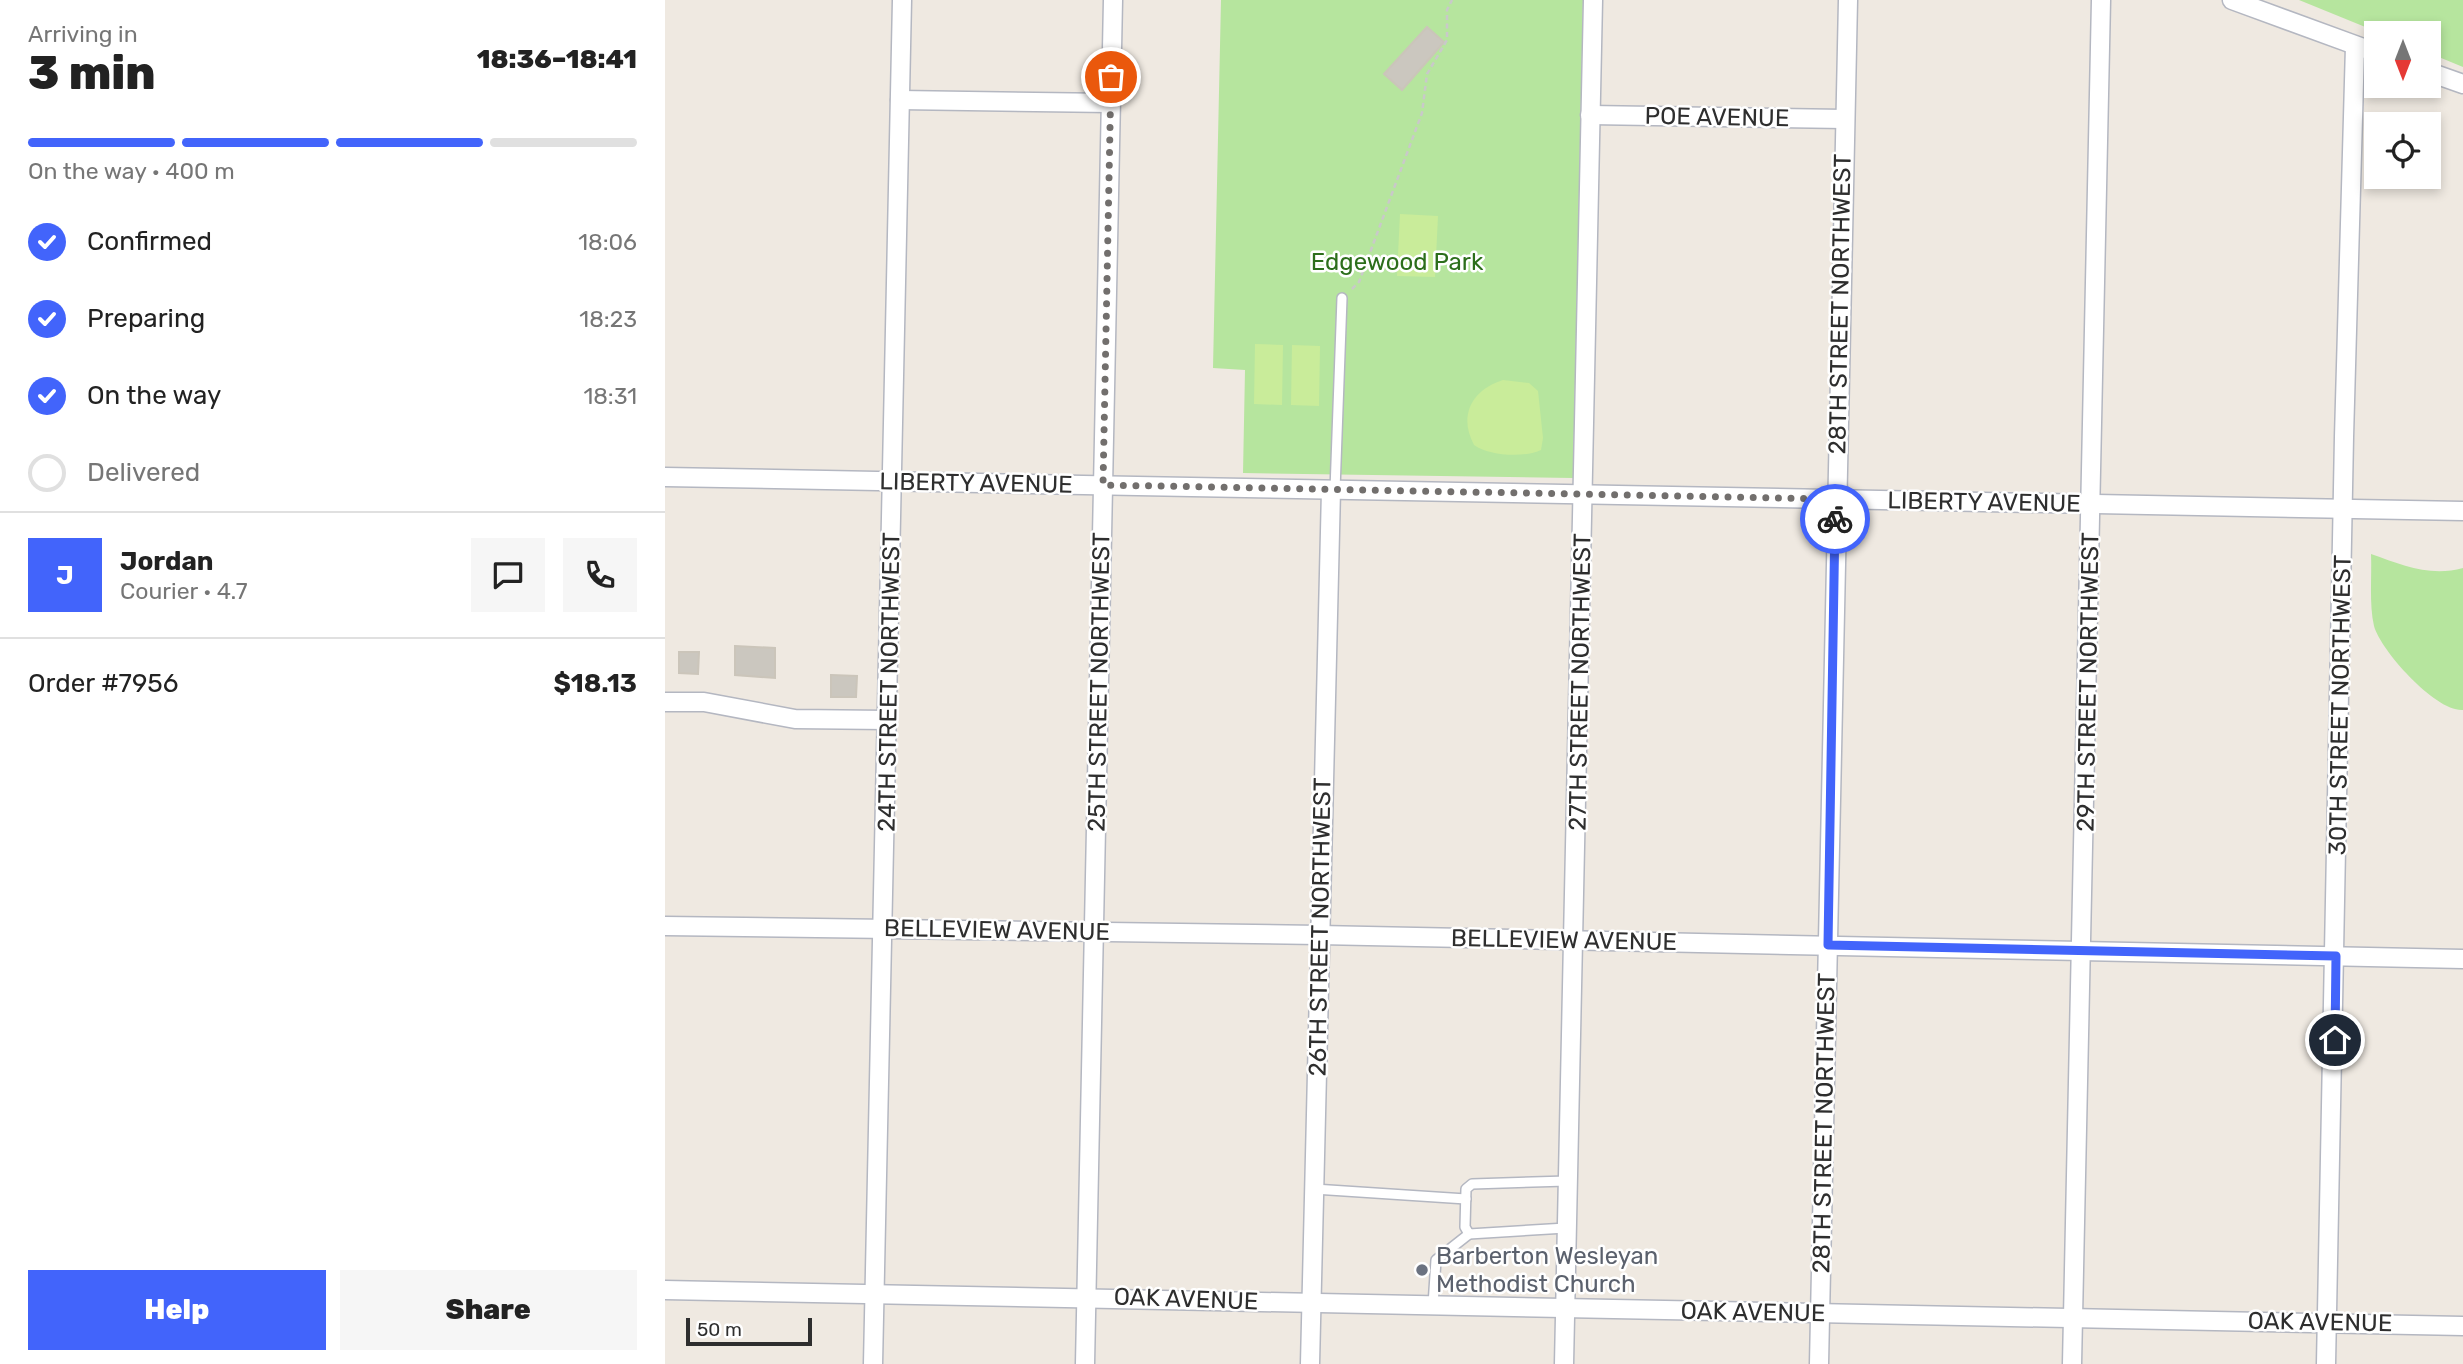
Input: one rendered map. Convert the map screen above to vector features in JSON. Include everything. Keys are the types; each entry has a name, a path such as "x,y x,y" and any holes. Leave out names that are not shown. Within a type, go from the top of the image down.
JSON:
{"street":[{"name":"24TH STREET NORTHWEST","path":"873,1364 894,482 902,0"},
{"name":"25TH STREET NORTHWEST","path":"1085,1364 1113,0"},
{"name":"27TH STREET NORTHWEST","path":"1564,1364 1585,494 1593,0"},
{"name":"28TH STREET NORTHWEST","path":"1819,1364 1847,0"},
{"name":"29TH STREET NORTHWEST","path":"2072,1364 2101,0"},
{"path":"2232,0 2364,49"},
{"name":"30TH STREET NORTHWEST","path":"2326,1364 2355,46"},
{"path":"2441,76 2463,84"},
{"path":"900,100 1111,103"},
{"name":"POE AVENUE","path":"1590,116 1845,118"},
{"name":"LIBERTY AVENUE","path":"665,477 2463,511"},
{"name":"26TH STREET NORTHWEST","path":"1310,1364 1319,935 1333,490"},
{"path":"665,702 704,702 795,719 887,720"},
{"name":"BELLEVIEW AVENUE","path":"665,926 1319,935 2463,959"},
{"name":"OAK AVENUE","path":"665,1290 1087,1296 2463,1326"}],"lane":[{"path":"1333,490 1342,298"},
{"path":"1469,1234 1465,1227 1466,1189 1472,1184 1567,1181"},
{"path":"1314,1189 1466,1199"},
{"path":"1433,1305 1436,1259 1469,1234 1566,1228"}],"path":[{"path":"1342,298 1359,282 1422,113 1427,74 1447,40 1447,10 1452,0"}],"green space":[{"name":"Edgewood Park","path":"1221,0 1583,0 1573,478 1243,473 1245,370 1213,368"},
{"path":"2299,0 2463,0 2463,67 2441,58 2441,21 2364,21 2364,26"},
{"path":"1400,214 1438,216 1435,277 1397,276"},
{"path":"1255,344 1283,345 1282,405 1254,404"},
{"path":"1292,345 1320,346 1319,406 1291,405"},
{"path":"1503,380 1529,383 1538,391 1543,438 1541,450 1507,455 1488,452 1474,445 1467,424 1471,405 1483,390"},
{"path":"2371,554 2405,566 2428,570 2463,568 2463,710 2452,708 2425,691 2398,664 2379,637 2374,626 2372,609"}],"building":[{"path":"1427,27 1444,42 1402,90 1384,74"},
{"path":"735,646 775,648 775,678 735,675"},
{"path":"679,652 699,652 698,674 679,673"},
{"path":"831,675 857,676 856,697 831,697"}],"way so far":[{"path":"1111,77 1103,485 1836,499 1835,519"}],"place":[{"name":"Barberton Wesleyan Methodist Church","path":"1422,1270"}],"route":[{"path":"1835,519 1828,945 2336,956 2335,1040"}]}
